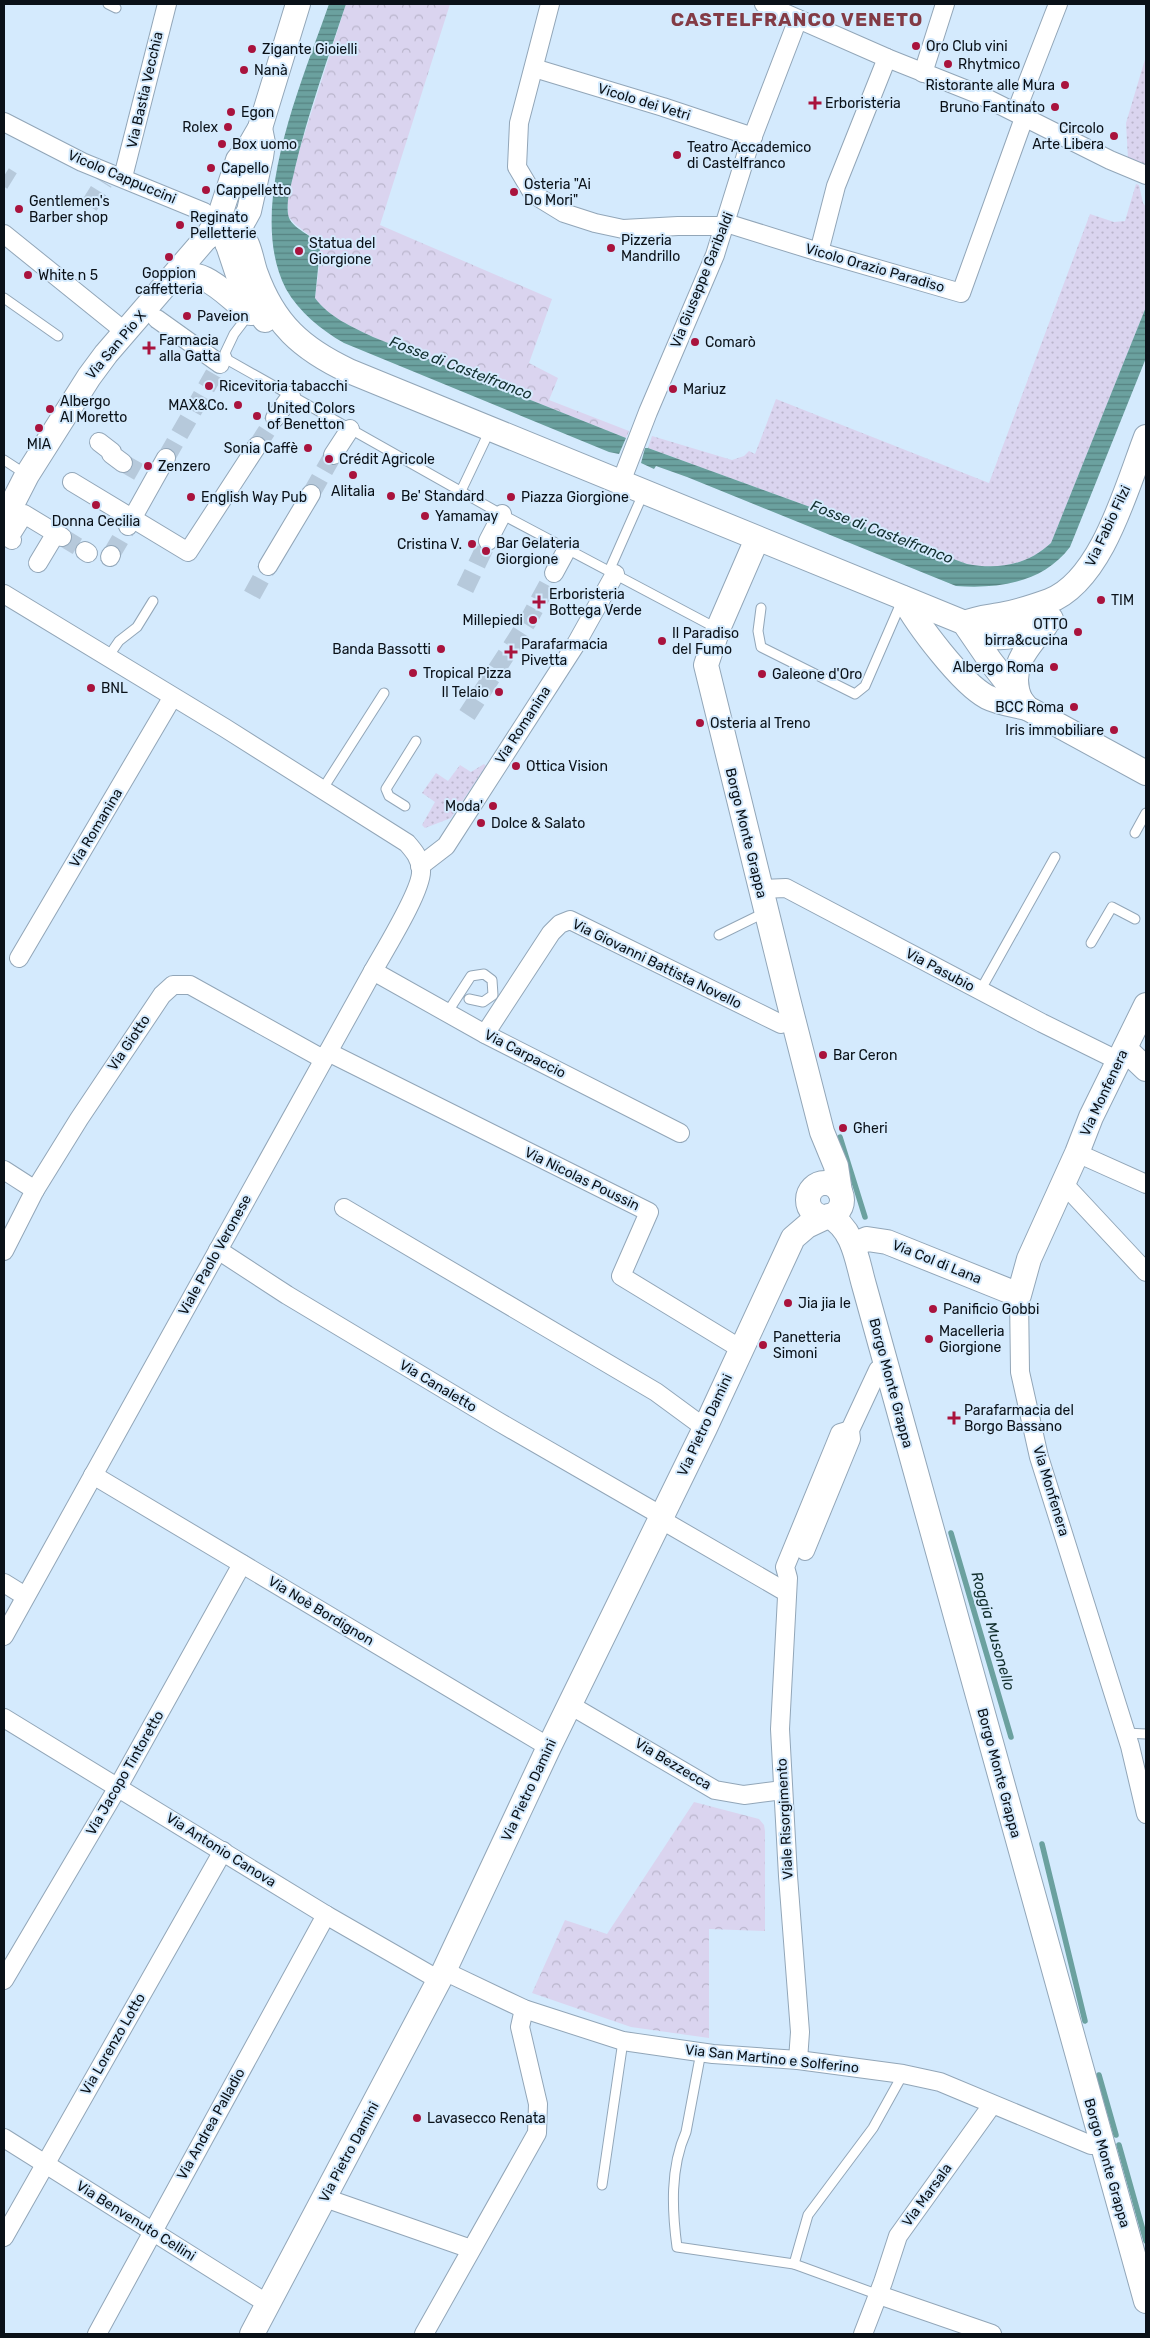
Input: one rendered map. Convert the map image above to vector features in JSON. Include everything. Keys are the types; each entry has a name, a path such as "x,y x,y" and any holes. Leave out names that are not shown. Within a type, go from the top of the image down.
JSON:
{"street":[{"name":"Via Bastia Vecchia","path":"112,178 155,27 167,4"},
{"path":"222,235 238,160 254,138 298,4"},
{"name":"Vicolo Orazio Paradiso","path":"550,4 519,123 517,167 533,194 564,213 595,223 623,229 726,224 961,293 1058,4"},
{"path":"764,4 1020,115 1110,160 1143,174"},
{"path":"923,73 945,4"},
{"name":"Via Giuseppe Garibaldi","path":"621,482 700,287 715,255 753,137 798,19"},
{"path":"819,252 836,186 887,58"},
{"name":"Vicolo dei Vetri","path":"534,68 663,107 753,137"},
{"name":"Vicolo Cappuccini","path":"4,122 112,178 204,212 222,235"},
{"path":"254,138 262,143 261,157 249,211 265,314"},
{"path":"222,235 249,211"},
{"path":"4,234 118,326"},
{"path":"222,235 246,241 259,283 265,314"},
{"name":"Via San Pio X","path":"8,530 27,475 94,362 174,278 196,261 222,235"},
{"path":"174,278 188,274 207,279 265,314 309,349 334,364 965,623 975,632 986,637 1000,637 1027,632 1051,619"},
{"path":"157,320 220,365"},
{"path":"275,418 291,396"},
{"path":"333,455 350,429"},
{"name":"Via Fabio Filzi","path":"965,623 976,618 1013,612 1049,601 1063,595 1078,583 1102,546 1146,437"},
{"path":"99,442 112,452 110,454 123,463"},
{"path":"72,482 130,522 188,552 257,446"},
{"path":"130,522 148,478 166,458"},
{"path":"268,566 311,494"},
{"path":"8,530 9,538 24,514 59,535 38,563"},
{"path":"488,541 502,514"},
{"name":"Borgo Monte Grappa","path":"757,539 718,629 706,665 760,889 822,1132 834,1160 841,1194 851,1220 852,1245"},
{"path":"554,573 567,549"},
{"name":"Via Romanina","path":"421,869 446,846 576,644 612,572"},
{"path":"1024,705 1017,692 1016,678 1020,660 1078,583"},
{"path":"4,594 172,698 225,728 407,843 417,854 421,869"},
{"path":"903,598 915,618 962,677 989,698 1024,705 1146,773"},
{"path":"965,623 961,633 964,660 974,680 989,698"},
{"path":"965,623 983,652 1024,705"},
{"name":"Via Romanina","path":"20,958 172,698"},
{"name":"Viale Paolo Veronese","path":"4,1636 373,971 417,890 421,869"},
{"name":"Via Pasubio","path":"760,889 786,888 980,991 1122,1055"},
{"name":"Via Giovanni Battista Novello","path":"486,1034 551,933 560,924 570,920 781,1024 793,1020"},
{"name":"Via Carpaccio","path":"373,971 486,1034 680,1133"},
{"name":"Via Giotto","path":"4,1251 34,1190 79,1119 162,995 173,985 190,985 325,1056"},
{"name":"Via Monfenera","path":"1146,1005 1091,1117 1077,1154 1029,1259 1019,1295 1020,1372 1037,1448 1126,1732 1146,1814"},
{"path":"1122,1055 1146,1069"},
{"name":"Via Nicolas Poussin","path":"325,1056 649,1212 621,1276 740,1350"},
{"name":"Borgo Monte Grappa","path":"822,1132 823,1161 810,1192 808,1204 812,1211 828,1216 847,1231 852,1245 1146,2301"},
{"path":"1077,1154 1146,1184"},
{"path":"4,1170 34,1190"},
{"path":"1064,1182 1146,1272"},
{"path":"810,1192 819,1184 827,1183 834,1186 841,1194 839,1209 828,1216"},
{"name":"Via Pietro Damini","path":"252,2334 441,1976 549,1747 705,1428 793,1238 799,1211 810,1192"},
{"path":"344,1208 656,1392 705,1428"},
{"name":"Via Pietro Damini","path":"793,1238 807,1226 828,1216"},
{"name":"Via Col di Lana","path":"852,1245 867,1240 886,1242 1019,1295"},
{"name":"Via Canaletto","path":"218,1250 287,1295 499,1422 661,1517 787,1585"},
{"path":"787,1585 796,1572 836,1477 851,1439 850,1430 878,1370 886,1368"},
{"name":"Via Noè Bordignon","path":"92,1475 549,1747"},
{"name":"Via Jacopo Tintoretto","path":"4,1980 118,1787 242,1564"},
{"path":"4,1583 25,1596"},
{"name":"Viale Risorgimento","path":"787,1585 780,1729 800,2032 798,2060"},
{"name":"Via Bezzecca","path":"570,1705 715,1790 744,1795 783,1790"},
{"name":"Via Antonio Canova","path":"4,1718 326,1915 441,1976"},
{"name":"Via Lorenzo Lotto","path":"4,2237 44,2163 223,1851"},
{"name":"Via Andrea Palladio","path":"97,2334 326,1915"},
{"name":"Via San Martino e Solferino","path":"441,1976 524,2009 623,2041 701,2052 798,2060 903,2074 940,2082 1091,2145 1102,2144"},
{"path":"424,2334 537,2133 538,2104 520,2027 524,2009"},
{"name":"Via Marsala","path":"863,2334 879,2295 898,2236 992,2105"},
{"name":"Via Benvenuto Cellini","path":"4,2138 268,2304"},
{"path":"325,2198 471,2249"},
{"path":"879,2295 992,2334"}],"lane":[{"path":"4,298 58,336"},
{"path":"220,365 228,343 265,314"},
{"path":"220,365 228,360 502,514 718,629"},
{"path":"461,491 490,429"},
{"path":"4,460 27,475"},
{"path":"612,572 644,492"},
{"path":"761,608 758,631 762,647 855,694 865,686 903,598"},
{"path":"108,657 120,641 137,627 153,601"},
{"path":"322,790 384,694"},
{"path":"405,806 388,796 386,789 416,741"},
{"path":"1135,833 1146,814"},
{"path":"980,991 1055,857"},
{"path":"1091,943 1112,907 1135,919"},
{"path":"719,935 766,912"},
{"path":"447,1013 471,976 484,974 492,980 493,995 483,1002 469,999"},
{"path":"1126,1732 1146,1734"},
{"path":"602,2184 623,2041"},
{"path":"701,2052 686,2132 681,2144 674,2175 673,2221 677,2247 794,2264 879,2295"},
{"path":"794,2264 808,2215 873,2128 903,2074"}],"green space":[{"path":"346,4 450,4 380,225 552,299 529,363 558,378 549,400 629,431 626,438 373,337 334,316 315,298 320,259 314,239 288,216 288,197 300,148"},
{"path":"1146,56 1146,165 1128,159 1126,123"},
{"path":"1136,184 1139,185 1143,203 1146,207 1146,307 1051,543 1032,556 1022,561 1001,566 967,564 648,448 652,436 732,460 744,456 749,451 755,454 776,399 989,483 1090,214 1114,222 1125,221"},
{"path":"484,764 486,766 451,818 425,828 422,825 435,802 422,793 436,773 448,781 460,765 471,772"},
{"path":"694,1802 759,1819 764,1825 765,1831 765,1931 709,1929 709,2038 631,2027 532,1993 565,1920 607,1934"}],"shaded area":[{"path":"329,4 346,4 306,127 288,203 288,214 293,224 314,239 320,249 315,298 334,316 373,337 626,438 619,454 609,452 344,343 311,320 291,297 286,289 275,257 272,222 274,185 282,146 293,108"},
{"path":"1146,307 1146,358 1070,547 1047,569 1019,581 988,586 956,586 687,477 656,466 654,469 641,463 645,448 648,448 967,564 1001,566 1022,561 1051,543"}],"waterway":[{"name":"Roggia Musonello","path":"840,1137 865,1217"},
{"name":"Roggia Musonello","path":"951,1533 1011,1737"},
{"name":"Roggia Musonello","path":"1042,1844 1085,2021"},
{"name":"Roggia Musonello","path":"1099,2075 1116,2135"},
{"name":"Roggia Musonello","path":"1119,2145 1146,2241"}],"tunnel":[{"path":"4,176 12,181"},
{"path":"89,206 104,182"},
{"path":"166,458 214,374"},
{"path":"257,446 275,418"},
{"path":"311,494 333,455"},
{"path":"123,463 144,475"},
{"path":"111,555 128,526"},
{"path":"62,537 85,551"},
{"path":"465,589 488,541"},
{"path":"252,595 268,566"},
{"path":"467,715 528,621 554,573"}],"place":[{"name":"Oro Club vini","path":"916,46"},
{"name":"Zigante Gioielli","path":"252,49"},
{"name":"Rhytmico","path":"948,64"},
{"name":"Nanà","path":"244,70"},
{"name":"Ristorante alle Mura","path":"1065,85"},
{"name":"Erboristeria","path":"815,103"},
{"name":"Bruno Fantinato","path":"1055,107"},
{"name":"Egon","path":"231,112"},
{"name":"Rolex","path":"228,127"},
{"name":"Circolo Arte Libera","path":"1114,136"},
{"name":"Box uomo","path":"222,144"},
{"name":"Teatro Accademico di Castelfranco","path":"677,155"},
{"name":"Capello","path":"211,168"},
{"name":"Cappelletto","path":"206,190"},
{"name":"Osteria \"Ai Do Mori\"","path":"514,192"},
{"name":"Gentlemen's Barber shop","path":"19,209"},
{"name":"Reginato Pelletterie","path":"180,225"},
{"name":"Pizzeria Mandrillo","path":"611,248"},
{"name":"Statua del Giorgione","path":"299,251"},
{"name":"Goppion caffetteria","path":"169,257"},
{"name":"White n 5","path":"28,275"},
{"name":"Paveion","path":"187,316"},
{"name":"Comarò","path":"695,342"},
{"name":"Farmacia alla Gatta","path":"149,348"},
{"name":"Ricevitoria tabacchi","path":"209,386"},
{"name":"Mariuz","path":"673,389"},
{"name":"MAX&Co.","path":"238,405"},
{"name":"Albergo Al Moretto","path":"50,409"},
{"name":"United Colors of Benetton","path":"257,416"},
{"name":"MIA","path":"39,428"},
{"name":"Sonia Caffè","path":"308,448"},
{"name":"Crédit Agricole","path":"329,459"},
{"name":"Zenzero","path":"148,466"},
{"name":"Alitalia","path":"353,475"},
{"name":"Be' Standard","path":"391,496"},
{"name":"English Way Pub","path":"191,497"},
{"name":"Piazza Giorgione","path":"511,497"},
{"name":"Donna Cecilia","path":"96,505"},
{"name":"Yamamay","path":"425,516"},
{"name":"Cristina V.","path":"472,544"},
{"name":"Bar Gelateria Giorgione","path":"486,551"},
{"name":"TIM","path":"1101,600"},
{"name":"Erboristeria Bottega Verde","path":"539,602"},
{"name":"Millepiedi","path":"533,620"},
{"name":"OTTO birra&cucina","path":"1078,632"},
{"name":"Il Paradiso del Fumo","path":"662,641"},
{"name":"Banda Bassotti","path":"441,649"},
{"name":"Parafarmacia Pivetta","path":"511,652"},
{"name":"Albergo Roma","path":"1054,667"},
{"name":"Tropical Pizza","path":"413,673"},
{"name":"Galeone d'Oro","path":"762,674"},
{"name":"BNL","path":"91,688"},
{"name":"Il Telaio","path":"499,692"},
{"name":"BCC Roma","path":"1074,707"},
{"name":"Osteria al Treno","path":"700,723"},
{"name":"Iris immobiliare","path":"1114,730"},
{"name":"Ottica Vision","path":"516,766"},
{"name":"Moda'","path":"493,806"},
{"name":"Dolce & Salato","path":"481,823"},
{"name":"Bar Ceron","path":"823,1055"},
{"name":"Gheri","path":"843,1128"},
{"name":"Jia jia le","path":"788,1303"},
{"name":"Panificio Gobbi","path":"933,1309"},
{"name":"Macelleria Giorgione","path":"929,1339"},
{"name":"Panetteria Simoni","path":"763,1345"},
{"name":"Parafarmacia del Borgo Bassano","path":"954,1418"},
{"name":"Lavasecco Renata","path":"417,2118"}],"district":[{"name":"CASTELFRANCO VENETO","path":"797,19"}],"water label":[{"name":"Fosse di Castelfranco","path":"461,368"},
{"name":"Fosse di Castelfranco","path":"882,532"}]}
